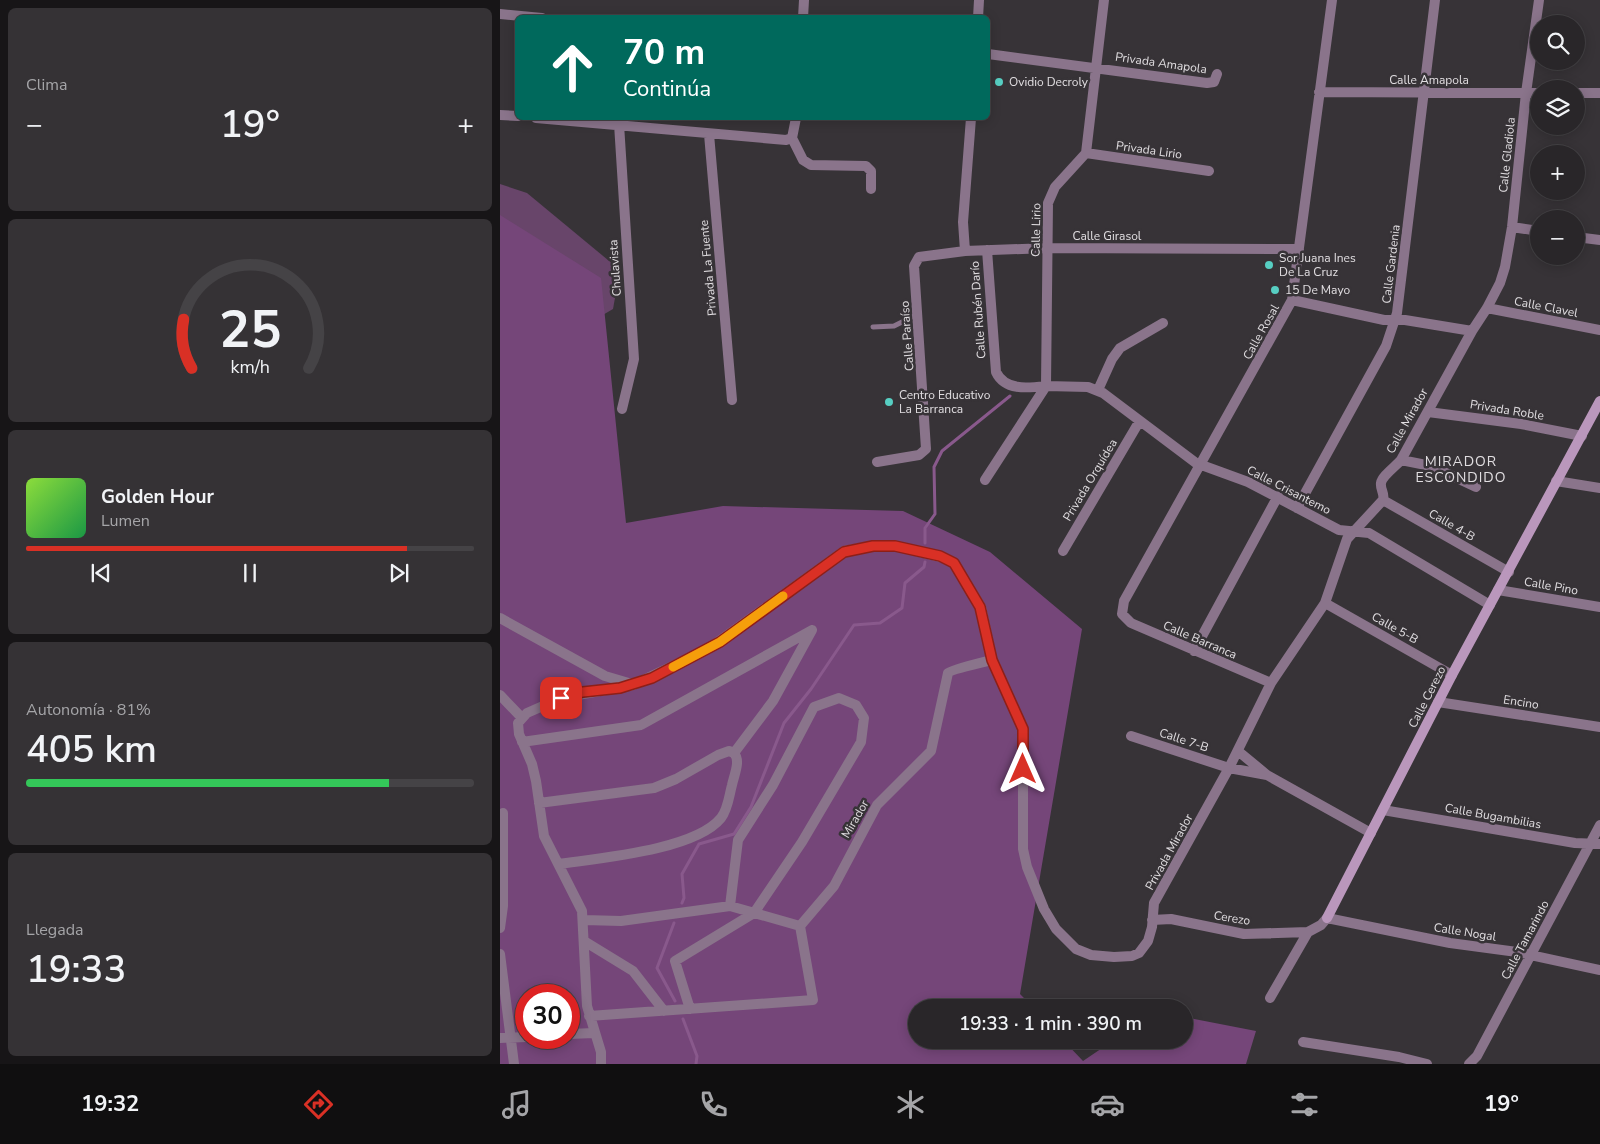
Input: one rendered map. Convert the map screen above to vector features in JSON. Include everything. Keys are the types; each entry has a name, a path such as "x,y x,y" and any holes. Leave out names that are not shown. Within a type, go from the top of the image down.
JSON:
{"street":[{"path":"803,15 804,0"},
{"path":"978,15 979,0"},
{"path":"1086,153 1104,0"},
{"name":"Calle Rosal","path":"1122,614 1124,601 1292,300 1332,0"},
{"name":"Calle Gardenia","path":"1297,508 1386,346 1395,320 1401,290 1435,0"},
{"name":"Calle Gladiola","path":"1487,308 1500,283 1505,267 1512,227 1526,93 1539,0"},
{"path":"500,14 515,15"},
{"path":"990,54 1097,67"},
{"name":"Privada Amapola","path":"1097,67 1208,83 1214,82 1217,74"},
{"name":"Calle Amapola","path":"1319,92 1530,93"},
{"path":"1585,93 1600,93"},
{"path":"500,114 515,116"},
{"path":"564,120 709,134 786,140 792,138"},
{"path":"796,120 792,138 802,160 810,165 866,166 871,171 871,188"},
{"name":"Calle Rubén Darío","path":"965,251 964,222 971,120"},
{"name":"Chulavista","path":"619,124 634,359 622,409"},
{"name":"Privada La Fuente","path":"709,134 732,400"},
{"name":"Privada Lirio","path":"1086,153 1209,171"},
{"name":"Calle Lirio","path":"1049,386 1048,199 1055,187 1086,153"},
{"path":"1512,227 1530,230"},
{"path":"1585,238 1600,240"},
{"name":"Calle Girasol","path":"916,259 922,256 965,251 1048,248 1299,249"},
{"name":"Calle Rubén Darío","path":"987,250 996,372 1005,383 1015,386 1049,386"},
{"name":"Calle Paraíso","path":"877,462 919,455 926,449 919,314 914,266 916,259"},
{"path":"1292,300 1384,320 1472,331"},
{"name":"Calle Clavel","path":"1487,308 1600,330"},
{"name":"Calle Mirador","path":"1382,500 1384,495 1382,480 1401,460 1472,331 1487,308"},
{"path":"1098,390 1112,359 1120,348 1163,323"},
{"path":"985,480 1049,386"},
{"name":"Calle Crisantemo","path":"1049,386 1078,386 1098,390 1190,460 1248,482 1340,530 1369,533 1490,605"},
{"name":"Calle Cerezo","path":"1270,998 1308,932 1321,925 1327,918 1452,674 1600,401"},
{"name":"Privada Roble","path":"1428,412 1521,424 1582,436"},
{"name":"Privada Orquídea","path":"1063,551 1139,422"},
{"path":"1401,460 1432,466 1476,487"},
{"path":"1556,481 1600,488"},
{"path":"1194,651 1278,496"},
{"path":"1371,833 1267,775 1238,751 1271,683 1325,603 1346,542 1352,532 1382,500"},
{"name":"Calle 4-B","path":"1382,500 1508,572"},
{"name":"Privada Mirador","path":"522,718 539,706 572,694 633,685 652,678 720,642 844,552 873,546 895,546 919,551 954,563 980,607 992,660 1023,729 1023,849 1034,885 1050,920 1070,945 1082,952 1124,957 1139,953 1144,947 1150,936 1154,903 1238,751"},
{"name":"Calle Pino","path":"1498,590 1600,607"},
{"name":"Calle 5-B","path":"1325,603 1452,674"},
{"name":"Calle Barranca","path":"1122,614 1131,623 1271,683"},
{"path":"500,618 605,676 633,685"},
{"path":"522,742 642,725 812,630 773,701 734,752"},
{"name":"Mirador","path":"800,926 834,886 877,805 931,751 948,672 953,669 963,669 992,660"},
{"path":"500,695 522,718 518,728 532,764 544,836 580,905 584,920 589,1016 601,1052 601,1064"},
{"path":"690,1009 675,961 754,913 802,842 861,742 864,718 856,705 839,698 814,707 773,786 738,840 730,906"},
{"name":"Encino","path":"1438,702 1600,727"},
{"name":"Calle 7-B","path":"1131,736 1229,768"},
{"path":"538,803 654,788 676,779 718,754 729,751 734,752"},
{"path":"559,864 668,846 709,828 720,819 727,808 737,764 734,752"},
{"path":"1229,768 1267,775"},
{"name":"Calle Bugambilias","path":"1383,810 1595,844"},
{"path":"500,928 504,906 503,813"},
{"name":"Calle Tamarindo","path":"1469,1064 1477,1056 1595,844 1600,825"},
{"path":"584,920 621,921 730,906 800,926 813,1000 589,1016"},
{"name":"Cerezo","path":"1152,920 1171,918 1244,934 1308,932"},
{"name":"Calle Nogal","path":"1327,918 1450,943 1532,955 1600,970"},
{"path":"584,942 633,971 664,1011"},
{"path":"500,954 514,1064"},
{"path":"580,1033 594,1032"},
{"path":"500,1038 515,1038"},
{"path":"1303,1042 1397,1061 1427,1064"}],"lane":[{"path":"873,327 899,325 919,314"}],"shaded area":[{"path":"500,184 527,193 620,270 613,309 500,375"},
{"path":"500,215 601,278 626,523 723,506 903,511 990,552 1082,629 1020,994 1025,999 908,999 908,1049 1072,1049 1083,1061 1101,1049 1193,1049 1193,1019 1256,1031 1246,1064 500,1064"}],"waterway":[{"path":"925,543 925,528 935,514 934,467 942,451 1010,396"},
{"path":"682,903 684,898 682,874 699,844 734,834 751,807 784,723 811,689 854,625 880,623 902,608 905,583 924,567 925,562"},
{"path":"674,923 657,968 675,1001"},
{"path":"683,1019 697,1056 696,1064"}],"slow traffic":[{"path":"673,667 720,642 783,596"}],"place":[{"name":"Ovidio Decroly","path":"999,82"},
{"name":"Sor Juana Ines De La Cruz","path":"1269,265"},
{"name":"15 De Mayo","path":"1275,290"},
{"name":"Centro Educativo La Barranca","path":"889,402"}],"district":[{"name":"MIRADOR ESCONDIDO","path":"1461,470"}],"route":[{"path":"561,698 583,692 620,688 652,678 720,642 844,552 873,546 895,546 940,556 954,563 980,607 992,660 1023,729 1023,769"}]}
